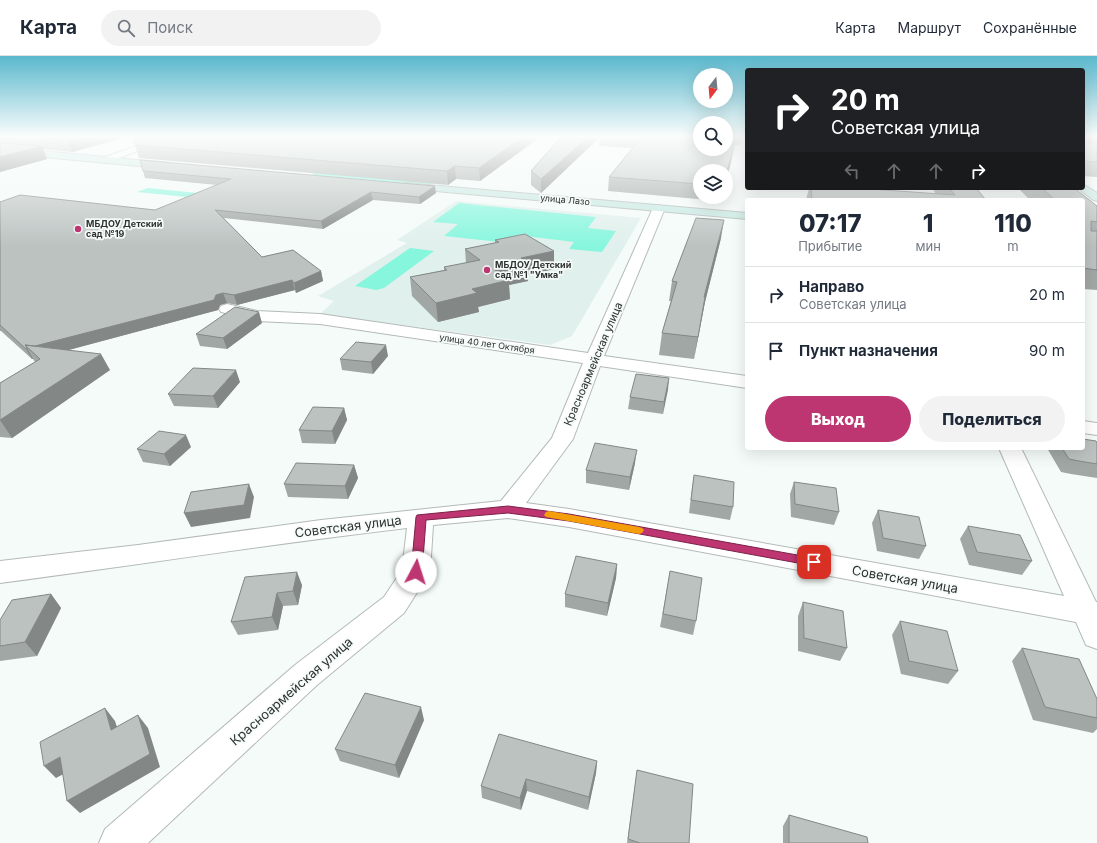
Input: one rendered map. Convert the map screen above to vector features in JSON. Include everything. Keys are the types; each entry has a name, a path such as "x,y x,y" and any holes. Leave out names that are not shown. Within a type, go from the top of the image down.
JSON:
{"main road":[{"name":"улица Лазо","path":"392,185 745,216"},
{"path":"1085,189 1097,198"}],"street":[{"name":"Красноармейская улица","path":"508,510 562,439 659,208"},
{"name":"улица 40 лет Октября","path":"227,309 257,316 320,319 745,382"},
{"path":"1085,427 1097,429"},
{"path":"1011,450 1092,613 1097,636"},
{"name":"Советская улица","path":"0,572 421,517 508,510 569,518 1092,613"},
{"name":"Красноармейская улица","path":"119,843 306,675 394,605 416,572 421,517"}],"shaded area":[{"name":"МБДОУ Детский сад №1 \"Умка\"","path":"456,201 641,218 572,336 550,345 320,314 334,301 318,296 407,243 397,240"}],"green space":[{"path":"334,174 434,183 428,185 311,175"},
{"path":"148,188 208,194 197,198 137,192"},
{"path":"459,203 596,217 588,228 616,231 602,252 569,249 574,242 517,235 509,243 444,236 458,224 433,222"},
{"path":"410,248 434,251 384,288 376,290 355,286"}],"building":[{"path":"173,174 296,174 435,186 419,197 371,192 321,221 215,210 262,257 293,250 321,271 294,283 292,280 234,295 223,293 216,295 214,300 35,346 25,345 27,348 26,349 0,325 0,202 20,195 155,210 231,179"},
{"path":"534,174 547,174 541,179"},
{"path":"612,174 693,174 693,183 609,177"},
{"path":"811,190 884,190 955,195 951,190 978,190 984,198 812,198"},
{"path":"1044,190 1077,190 1097,206 1097,222 1091,221 1091,231 1097,231 1097,270 1085,268 1085,198 1053,198"},
{"path":"696,218 724,220 704,297 698,337 662,333 677,282 672,281"},
{"path":"525,234 554,251 521,258 528,262 495,270 509,280 472,289 477,293 436,303 410,277 447,270 444,267 480,260 465,249 499,242 495,240"},
{"path":"235,307 259,312 223,338 196,334"},
{"path":"356,342 386,345 371,362 340,359"},
{"path":"25,345 101,354 0,420 0,383 40,359"},
{"path":"193,368 236,370 213,396 168,394"},
{"path":"636,374 669,378 664,402 630,397"},
{"path":"313,407 344,408 332,431 299,430"},
{"path":"159,431 186,435 164,454 137,449"},
{"path":"1085,439 1096,441 1097,464 1069,459 1063,450 1085,450"},
{"path":"595,443 637,450 630,477 586,470"},
{"path":"296,463 354,465 345,486 284,484"},
{"path":"694,475 734,482 733,507 691,500"},
{"path":"794,482 836,488 839,512 795,504"},
{"path":"249,484 244,505 184,513 191,492"},
{"path":"878,510 919,517 926,546 883,538"},
{"path":"968,526 1020,535 1032,561 977,552"},
{"path":"576,556 617,564 608,603 565,594"},
{"path":"670,571 702,578 696,621 663,614"},
{"path":"297,572 293,591 277,593 272,617 231,622 245,577"},
{"path":"51,594 25,642 0,646 0,620 12,600"},
{"path":"803,602 843,611 847,648 804,638"},
{"path":"900,621 947,631 958,671 909,661"},
{"path":"1022,648 1079,659 1097,699 1097,718 1045,707"},
{"path":"365,693 421,707 395,765 335,749"},
{"path":"105,708 111,730 138,715 150,754 67,801 60,757 44,766 40,742"},
{"path":"499,734 597,761 589,797 526,779 520,798 481,786"},
{"path":"637,770 693,784 689,843 640,843 628,839"},
{"path":"789,815 867,837 868,843 789,843"}],"slow traffic":[{"path":"549,515 639,530"}],"place":[{"name":"МБДОУ Детский сад №19","path":"78,229"},
{"name":"МБДОУ Детский сад №1 \"Умка\"","path":"487,270"}],"route":[{"path":"416,572 421,517 508,510 569,518 814,562"}]}
